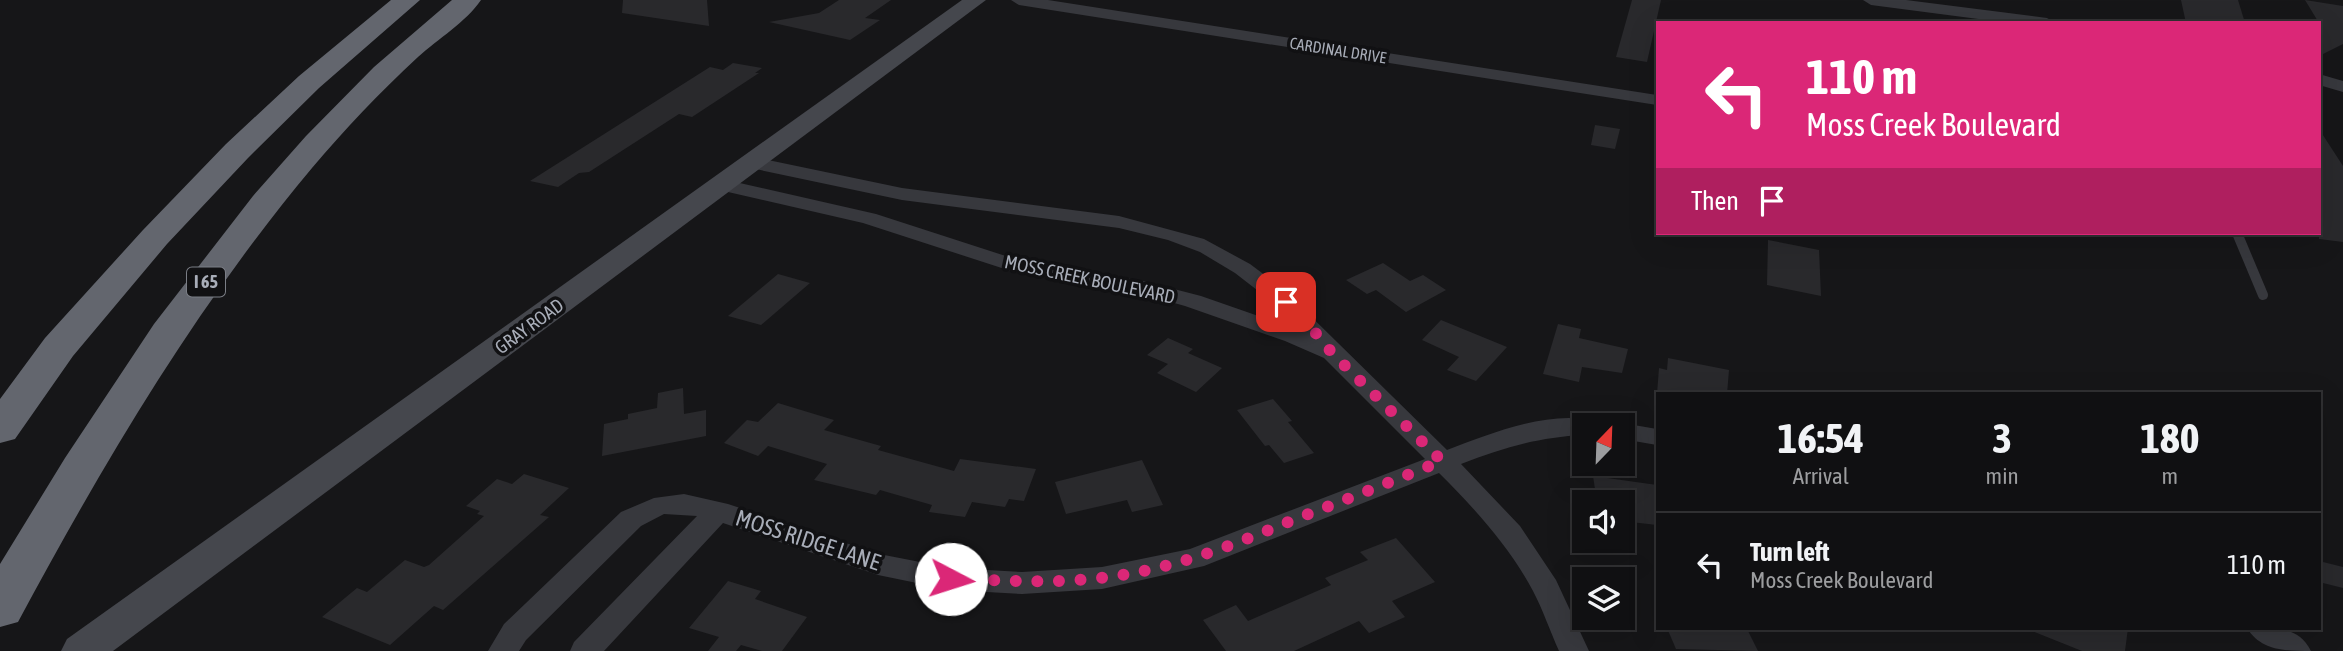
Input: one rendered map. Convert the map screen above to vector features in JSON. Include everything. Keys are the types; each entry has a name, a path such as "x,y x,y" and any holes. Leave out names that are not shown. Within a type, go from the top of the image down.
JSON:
{"highway":[{"path":"0,429 59,347 228,161 309,82 407,0"},
{"name":"I 65","path":"0,608 43,530 162,340 236,241 308,153 373,84 468,0"}],"street":[{"name":"GRAY ROAD","path":"82,651 976,0"},
{"name":"CARDINAL DRIVE","path":"1019,0 1656,100"},
{"path":"1871,0 2032,21"},
{"path":"2321,80 2343,87"},
{"name":"MOSS CREEK BOULEVARD","path":"753,163 902,194 1119,222 1206,247 1266,285 1305,320 1332,353 1485,503 1533,565 1563,623 1574,651"},
{"name":"MOSS CREEK BOULEVARD","path":"722,185 869,218 1014,266 1143,288 1193,301 1293,336 1332,353"},
{"name":"MOSS RIDGE LANE","path":"503,651 515,632 631,519 652,507 675,502 718,511 901,570 977,581 1022,583 1082,580 1194,559 1442,461 1526,432 1572,428"},
{"path":"1635,433 1656,437"},
{"name":"MOSS RIDGE LANE","path":"585,651 718,511"},
{"path":"2265,630 2296,651"}],"lane":[{"path":"2238,235 2263,295"}],"building":[{"path":"623,0 707,0 709,26 622,13"},
{"path":"839,0 891,0 865,18 880,20 850,40 769,22 819,13"},
{"path":"1632,0 1661,0 1647,62 1616,57"},
{"path":"2181,0 2238,0 2244,21 2186,21"},
{"path":"2305,0 2343,6 2343,44 2321,55 2321,21 2318,21"},
{"path":"733,63 762,68 755,73 759,73 692,117 679,114 589,172 579,173 558,187 530,181 710,67 723,70"},
{"path":"1595,125 1620,129 1615,149 1591,145"},
{"path":"2321,132 2343,166 2343,242 2319,239"},
{"path":"1768,240 1819,250 1821,296 1767,285"},
{"path":"1383,263 1410,281 1423,275 1446,290 1406,312 1376,290 1367,294 1346,280"},
{"path":"778,274 810,283 761,325 728,316"},
{"path":"1441,320 1507,347 1476,381 1447,370 1459,357 1422,340"},
{"path":"1558,324 1581,329 1579,338 1628,349 1622,373 1582,367 1579,382 1543,374"},
{"path":"1168,338 1193,349 1188,353 1222,368 1196,392 1157,373 1168,364 1147,355"},
{"path":"1668,358 1729,370 1727,392 1657,392 1659,368 1667,370"},
{"path":"683,388 684,414 706,410 706,436 602,456 604,424 628,419 628,414 657,408 658,393"},
{"path":"1273,399 1314,453 1284,463 1269,445 1265,446 1237,410"},
{"path":"778,403 834,420 824,430 881,446 878,450 954,471 960,459 1036,469 1024,501 1009,499 1005,507 972,502 965,517 929,512 932,505 880,490 876,495 814,480 827,464 768,446 758,456 724,443 747,420 758,422"},
{"path":"1142,460 1163,505 1132,512 1127,500 1066,514 1055,482"},
{"path":"524,474 569,488 540,515 549,517 443,610 434,606 390,645 322,617 357,588 367,592 405,560 424,567 429,565 484,516 477,514 480,511 466,506 497,479 512,484"},
{"path":"1593,476 1656,485 1656,525 1635,522 1635,490 1595,490"},
{"path":"1396,538 1435,582 1392,601 1405,617 1369,633 1359,621 1294,651 1226,651 1203,620 1236,605 1248,621 1331,585 1325,578 1368,560 1360,552"},
{"path":"2321,562 2343,567 2343,588 2321,582"},
{"path":"728,581 761,591 755,599 807,617 782,651 762,651 741,645 736,651 708,651 719,637 689,628"},
{"path":"1668,630 1748,630 1758,651 1676,649"},
{"path":"2030,630 2128,630 2125,651 2082,651"}],"route":[{"path":"951,579 1022,583 1071,581 1165,566 1194,559 1442,461 1332,353 1286,302"}]}
